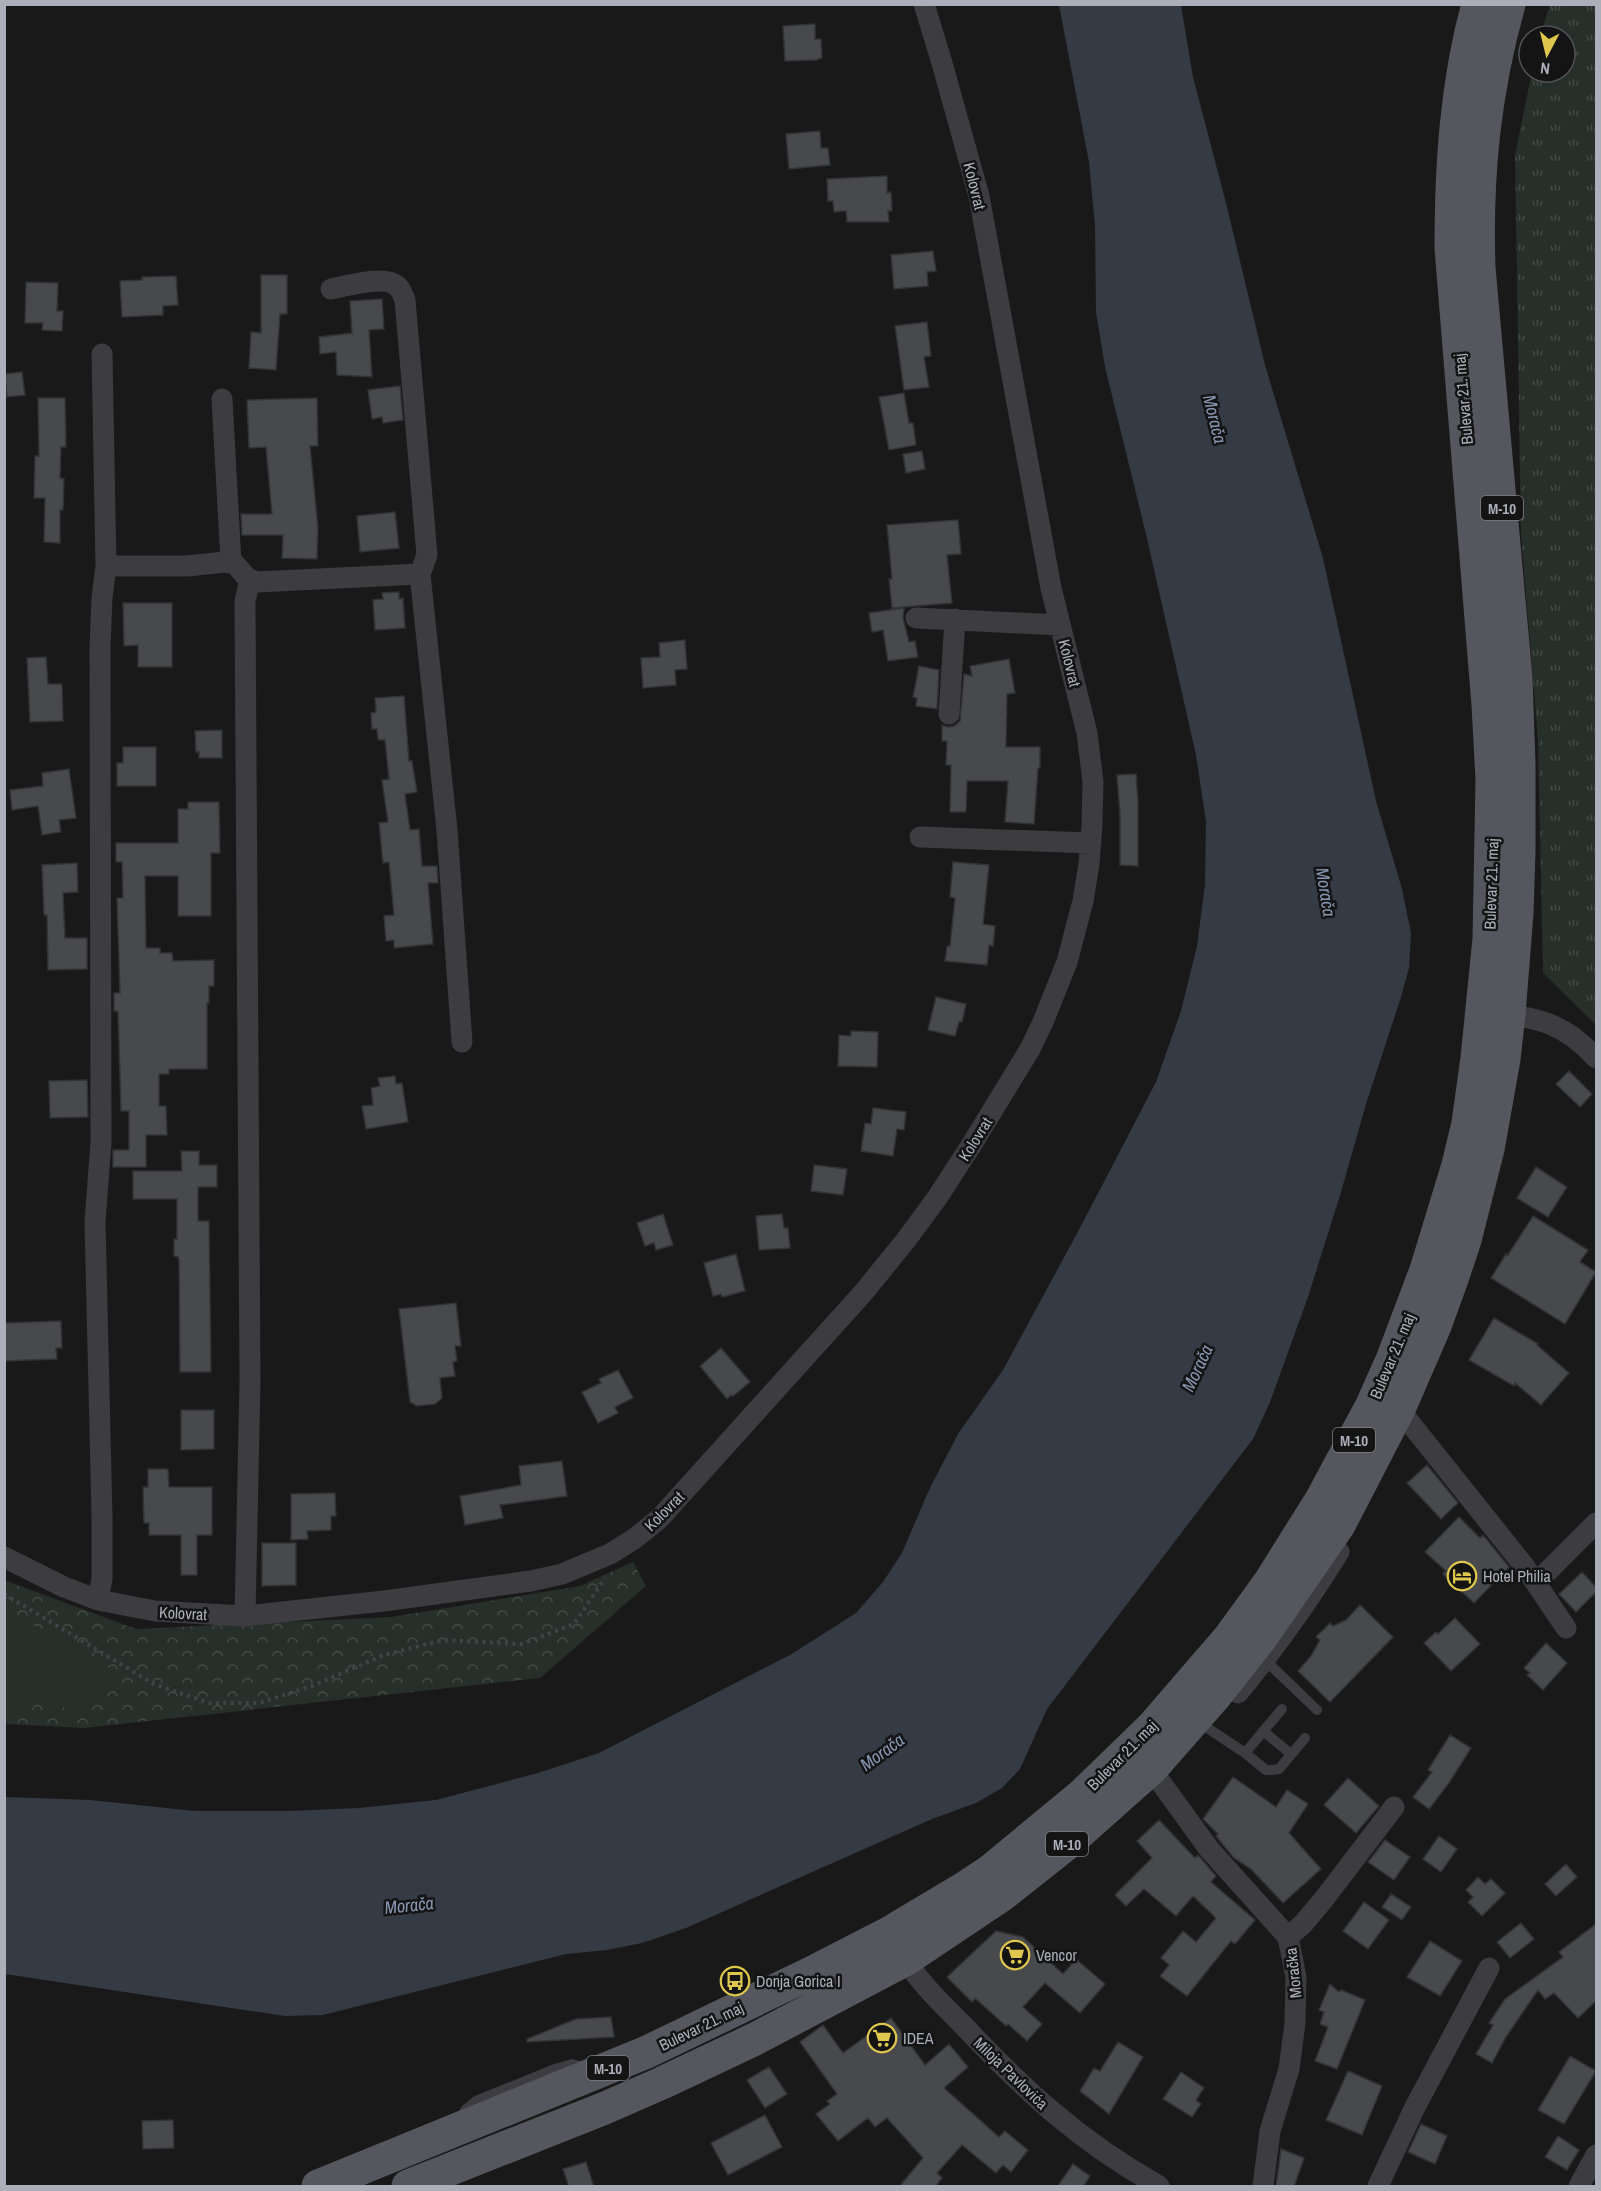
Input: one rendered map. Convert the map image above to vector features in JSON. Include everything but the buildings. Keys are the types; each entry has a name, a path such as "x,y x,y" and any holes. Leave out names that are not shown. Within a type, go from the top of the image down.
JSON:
{"main road":[{"name":"Bulevar 21. maj","path":"408,2187 605,2108 756,2039 905,1960 1041,1865 1151,1769 1216,1695 1261,1638 1323,1550 1404,1416 1465,1240 1488,1149 1504,1059 1495,1013 1490,939 1492,779 1454,293 1451,212 1457,114 1464,67 1478,4"},
{"name":"Bulevar 21. maj","path":"318,2187 647,2052 816,1971 889,1933 990,1871 1098,1781 1153,1726 1229,1638 1294,1545 1346,1456 1372,1405 1400,1340 1426,1270 1452,1187 1468,1123 1475,1079 1495,1013 1517,913 1520,764 1516,678 1479,268 1478,234 1480,153 1487,106 1509,4"},
{"path":"591,2075 605,2108"}],"street":[{"name":"Kolovrat","path":"4,1557 64,1587 98,1600 155,1611 245,1616 384,1601 531,1581 585,1566 616,1550 651,1526 863,1293 938,1198 1030,1049 1067,962 1083,901 1091,843 1093,782 1087,733 1052,588 979,196 924,4"},
{"path":"331,289 382,281 393,283 400,288 405,300 427,555 420,574 447,830 462,1042"},
{"path":"98,1600 102,1579 102,1516 94,1222 101,1142 100,647 106,566 102,354"},
{"path":"222,399 231,562 249,580 257,582 420,574"},
{"path":"106,566 148,567 231,562"},
{"path":"245,1616 250,1381 245,601 249,580"},
{"path":"916,618 1060,626"},
{"path":"949,714 955,619"},
{"path":"920,837 1091,843"},
{"path":"1495,1013 1542,1020 1553,1024 1571,1035 1596,1058"},
{"path":"1174,1741 1187,1738 1206,1727 1265,1660 1302,1611 1343,1546 1404,1416 1536,1583 1566,1628"},
{"path":"1536,1583 1596,1522"},
{"name":"Moračka","path":"1151,1769 1209,1849 1288,1936 1296,1977 1295,2023 1289,2069 1270,2131 1263,2187"},
{"path":"1288,1936 1303,1924 1324,1899 1394,1808"},
{"name":"Miloja Pavlovića","path":"889,1933 905,1960 929,1990 1045,2108 1096,2147 1159,2187"},
{"path":"1378,2187 1414,2109 1489,1968"},
{"path":"1580,2187 1596,2155"}],"lane":[{"path":"1265,1660 1317,1710"},
{"path":"1245,1753 1282,1709"},
{"path":"1206,1727 1266,1770 1279,1768 1305,1738"},
{"path":"1263,1731 1291,1754"}],"path":[{"path":"4,1594 154,1684 209,1703 259,1703 312,1686 394,1652 443,1640 522,1644 574,1624 608,1574 616,1550"}],"green space":[{"path":"1550,5 1596,5 1596,1025 1543,973 1538,740 1521,533 1515,155 1530,84 1577,84 1577,24 1544,24"},
{"path":"633,1562 646,1586 540,1678 84,1728 5,1724 4,1580 136,1629 391,1617 580,1586"},
{"path":"5,1610 110,1669 83,1718 31,1689 14,1719 5,1714"}],"water":[{"name":"Morača","path":"1059,5 1181,5 1193,77 1265,365 1323,558 1376,801 1402,889 1411,933 1409,968 1341,1192 1308,1297 1270,1402 1253,1439 1047,1709 1020,1769 1002,1788 976,1803 932,1819 686,1928 642,1943 607,1950 566,1954 323,2015 285,2016 5,1974 5,1797 90,1800 195,1811 359,1808 436,1800 538,1773 599,1753 790,1655 856,1613 883,1582 902,1553 929,1490 958,1434 1003,1370 1081,1226 1156,1082 1181,1011 1197,946 1205,885 1206,822 1196,755 1105,367 1096,312 1095,226 1089,162"}],"place":[{"name":"Hotel Philia","path":"1462,1576"},
{"name":"Vencor","path":"1015,1955"},
{"name":"Donja Gorica I","path":"735,1981"},
{"name":"IDEA","path":"882,2038"}]}
